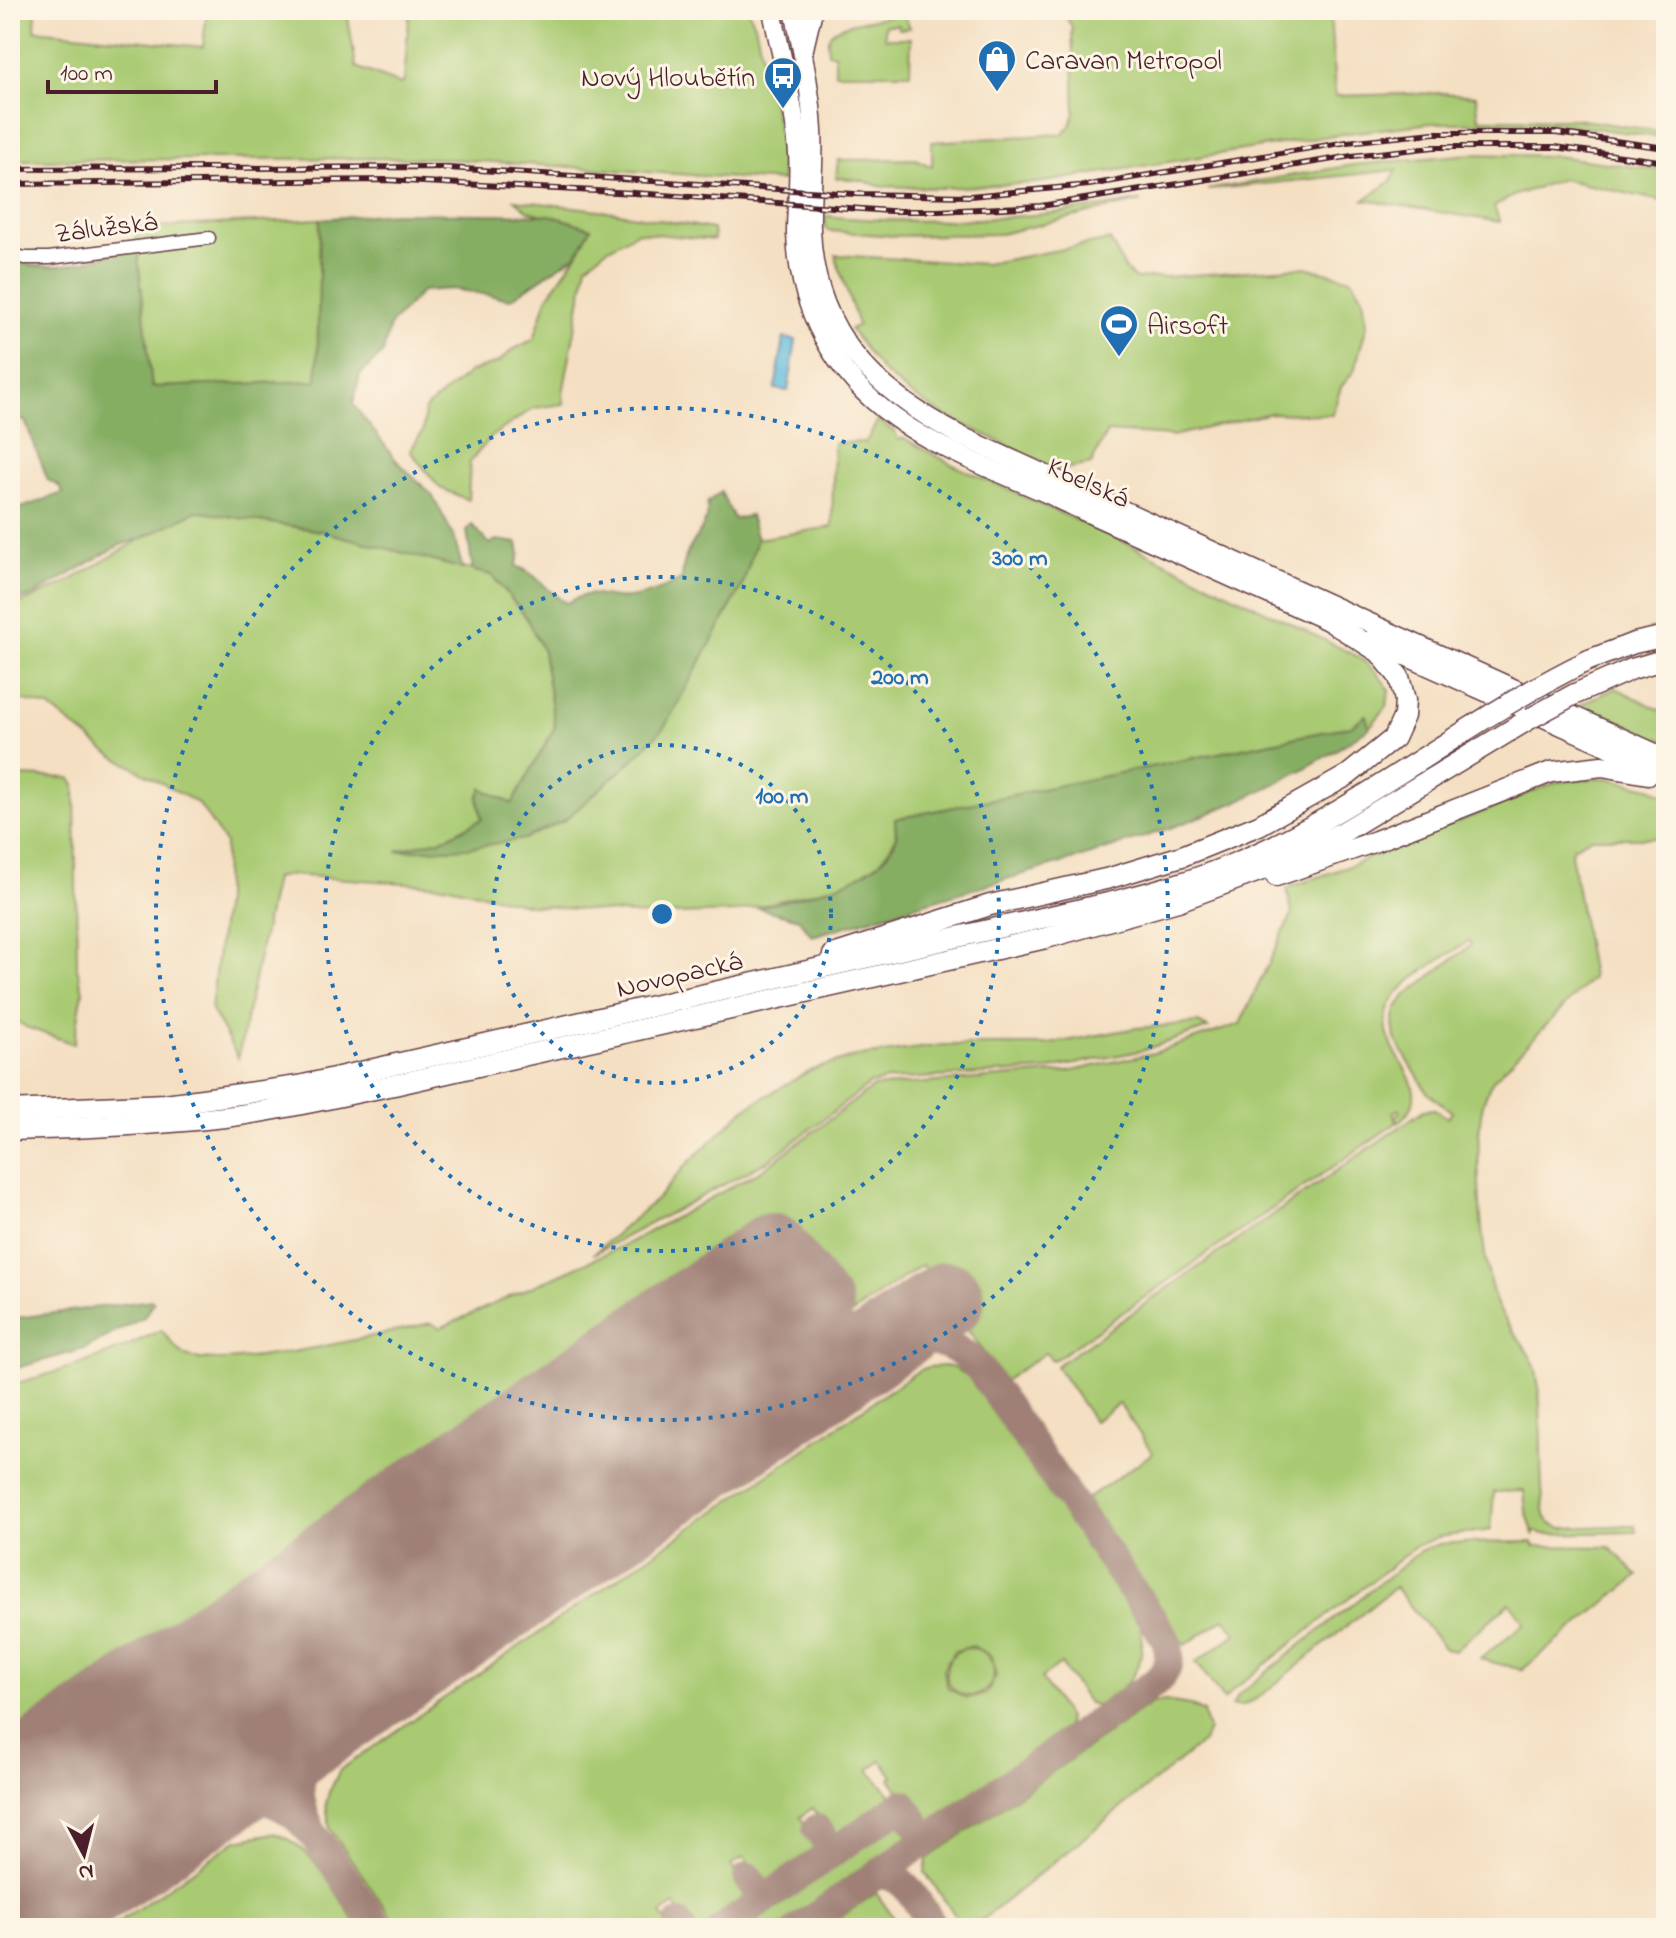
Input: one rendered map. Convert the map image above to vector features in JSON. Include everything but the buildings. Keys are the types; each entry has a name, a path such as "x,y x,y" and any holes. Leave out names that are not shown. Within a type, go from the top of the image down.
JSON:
{"highway":[{"name":"Kbelská","path":"1059,499 1598,741 1666,777"},
{"path":"707,995 975,909 1151,867 1246,830 1319,793 1389,744 1402,724 1405,708 1402,684 1386,660 1362,640 1328,620"},
{"name":"Novopacká","path":"10,1111 165,1104 299,1086 1061,915 1166,888 1263,851 1340,810 1551,678 1612,651 1666,636"},
{"path":"1149,910 1278,863 1343,832 1573,695 1632,669 1666,659"},
{"path":"1149,910 1237,890 1364,845 1551,772 1602,766 1666,777"},
{"name":"Novopacká","path":"10,1130 164,1123 300,1104 1046,938 1149,910"}],"main road":[{"name":"Kbelská","path":"794,10 814,134 811,231 818,277 828,310 848,346 873,377 895,397 984,447 1666,757"},
{"path":"803,58 814,10"},
{"name":"Kbelská","path":"770,15 797,140 796,233 801,280 811,315 832,355 860,389 897,419 951,449 1059,499"}],"street":[{"name":"Zálužská","path":"10,254 25,258 49,258 209,238"}],"green space":[{"path":"10,10 36,10 35,30 203,47 207,10 347,10 356,67 400,84 404,82 409,18 406,10 748,10 755,24 779,133 782,181 433,158 10,160"},
{"path":"1050,10 1330,10 1335,96 1442,93 1476,96 1479,119 1575,119 1666,132 1666,138 1557,123 1432,123 1348,133 1038,183 939,188 879,186 861,180 836,178 838,160 916,159 932,167 932,142 1062,134 1070,126 1075,113 1072,27 1066,17"},
{"path":"896,15 906,18 910,28 885,25 885,38 911,38 910,73 835,73 835,54 828,53 828,40 835,29"},
{"path":"1470,154 1555,156 1666,171 1666,202 1562,179 1515,195 1494,207 1500,222 1364,200 1390,182 1397,170 1207,190 1353,165"},
{"path":"515,200 607,211 713,229 714,240 637,232 587,265 563,393 564,404 534,408 492,436 470,462 468,500 440,488 410,451 423,431 425,409 470,372 499,362 512,350 534,339 547,298 591,228 529,211"},
{"path":"1141,201 1000,234 894,236 830,231 825,228 825,216 944,221 1063,212"},
{"path":"393,213 550,215 591,228 577,254 511,299 453,289 422,291 390,325 383,353 360,375 353,404 397,461 432,495 453,535 463,569 322,531 196,511 143,538 120,545 34,595 10,603 10,512 63,493 60,487 48,480 25,421 10,418 10,259 25,264 57,266 137,246 152,387 317,381 320,219"},
{"path":"320,219 318,381 151,387 135,228"},
{"name":"Airsoft","path":"1110,240 1126,271 1136,279 1306,267 1352,279 1363,297 1367,325 1354,371 1341,387 1332,415 1271,413 1172,436 1107,432 1091,464 1059,470 942,414 906,391 881,370 850,329 858,325 835,255 985,264"},
{"path":"878,420 896,433 898,440 904,438 951,464 1129,544 1359,657 1389,689 1387,706 1369,728 1365,716 1351,726 895,819 896,838 880,862 847,883 736,912 644,915 530,905 449,886 290,875 275,878 238,1058 211,1009 224,901 225,843 199,804 108,753 49,707 10,697 10,608 64,584 196,511 322,531 492,575 528,619 543,651 555,727 512,804 478,798 483,819 446,838 401,850 467,848 565,820 636,757 665,726 742,586 757,539 832,527 834,443 866,442"},
{"path":"721,492 734,519 750,516 757,539 742,586 665,726 636,757 565,820 524,839 467,848 396,851 446,838 482,819 478,797 482,788 512,804 555,727 543,651 526,617 492,575 473,571 467,531 472,525 490,544 496,540 518,543 520,554 516,566 530,573 566,603 590,594 631,598 682,579 684,561 706,519 707,503"},
{"path":"1616,688 1666,713 1666,742 1581,704"},
{"path":"1366,715 1369,728 1291,776 1208,814 1078,858 812,936 799,919 758,908 815,893 857,877 875,866 888,853 896,838 895,819 1351,726"},
{"path":"10,767 19,776 70,778 75,784 77,968 83,991 74,1044 26,1027 10,1017"},
{"path":"1607,778 1666,795 1666,838 1590,838 1573,847 1571,853 1592,978 1493,1080 1481,1114 1479,1184 1483,1240 1492,1289 1498,1307 1536,1370 1545,1516 1550,1523 1562,1528 1635,1525 1636,1532 1542,1534 1535,1531 1534,1534 1526,1511 1524,1491 1494,1492 1491,1530 1438,1537 1416,1546 1224,1700 1196,1662 1236,1634 1225,1618 1185,1645 1085,1500 1153,1453 1119,1404 1094,1421 1056,1366 1424,1110 1434,1109 1448,1118 1452,1112 1427,1092 1395,1039 1393,1024 1396,1009 1405,996 1471,945 1469,941 1428,967 1394,998 1387,1016 1387,1033 1410,1079 1414,1094 1411,1108 1398,1122 1395,1116 1399,1109 1393,1112 1396,1123 1057,1358 1052,1360 1046,1352 1004,1381 922,1265 10,1895 10,1385 87,1362 161,1330 186,1356 207,1360 306,1350 431,1323 440,1328 625,1245 762,1170 873,1087 1067,1072 1154,1053 1240,1024 1292,914 1287,888 1347,867 1556,782"},
{"path":"1198,1023 1208,1028 1144,1050 1045,1070 888,1080 870,1084 768,1161 593,1254 658,1198 684,1167 746,1108 811,1070 854,1057 943,1045 1044,1045 1137,1028"},
{"path":"154,1302 144,1317 84,1349 10,1370 10,1319"},
{"path":"928,1367 954,1368 973,1379 1139,1619 1142,1634 1140,1659 1122,1689 1100,1706 1088,1703 1061,1664 1041,1678 1068,1718 1066,1729 925,1827 890,1779 893,1776 881,1761 869,1770 897,1803 834,1846 813,1808 800,1817 823,1846 824,1853 765,1894 744,1857 731,1865 740,1881 744,1879 757,1899 716,1928 686,1928 682,1922 685,1920 675,1905 661,1914 671,1928 399,1928 330,1829 326,1804 340,1770","holes":["973,1646 991,1656 996,1676 986,1694 966,1698 948,1688 943,1669 954,1651"]},
{"path":"1533,1542 1534,1546 1610,1547 1638,1576 1522,1670 1480,1659 1525,1623 1510,1603 1454,1651 1445,1649 1395,1587 1258,1698 1242,1706 1232,1706 1239,1694 1419,1552 1439,1544"},
{"path":"970,1648 987,1655 994,1672 987,1689 970,1696 953,1689 946,1672 953,1655"},
{"path":"1165,1701 1190,1705 1203,1712 1208,1730 1203,1742 972,1928 964,1928 925,1872 927,1859 1152,1703"},
{"path":"900,1815 917,1832 778,1928 732,1928 893,1816 896,1818"},
{"path":"274,1833 288,1839 312,1860 333,1886 359,1928 110,1928 237,1840"},
{"path":"876,1893 901,1928 825,1928"}],"water":[{"path":"784,338 796,340 788,391 775,389"}],"taxiway":[{"path":"792,1409 883,1346 923,1339 958,1350 979,1368 1164,1636 1169,1656 1163,1674 1153,1684 799,1928"},
{"path":"310,1828 301,1799 302,1774 311,1752 327,1732 347,1715 415,1669"},
{"path":"124,1871 208,1811 241,1799 259,1799 275,1803 303,1823 379,1928"},
{"path":"723,1928 903,1804 927,1839"},
{"path":"817,1829 833,1852"},
{"path":"874,1876 885,1875 902,1883 934,1928"},
{"path":"748,1877 764,1900"}],"runway":[{"path":"10,1777 771,1251 815,1309 10,1864"},
{"path":"36,1928 947,1299"}],"railway":[{"path":"10,169 432,167 855,194 970,196 1089,185 1347,142 1434,133 1556,133 1666,148"},
{"path":"10,184 386,180 890,211 939,211 1041,206 1352,156 1434,147 1555,147 1666,162"}],"place":[{"name":"Caravan Metropol","path":"997,93"},
{"name":"Nový Hloubětín","path":"783,110"},
{"name":"Airsoft","path":"1119,358"}]}
